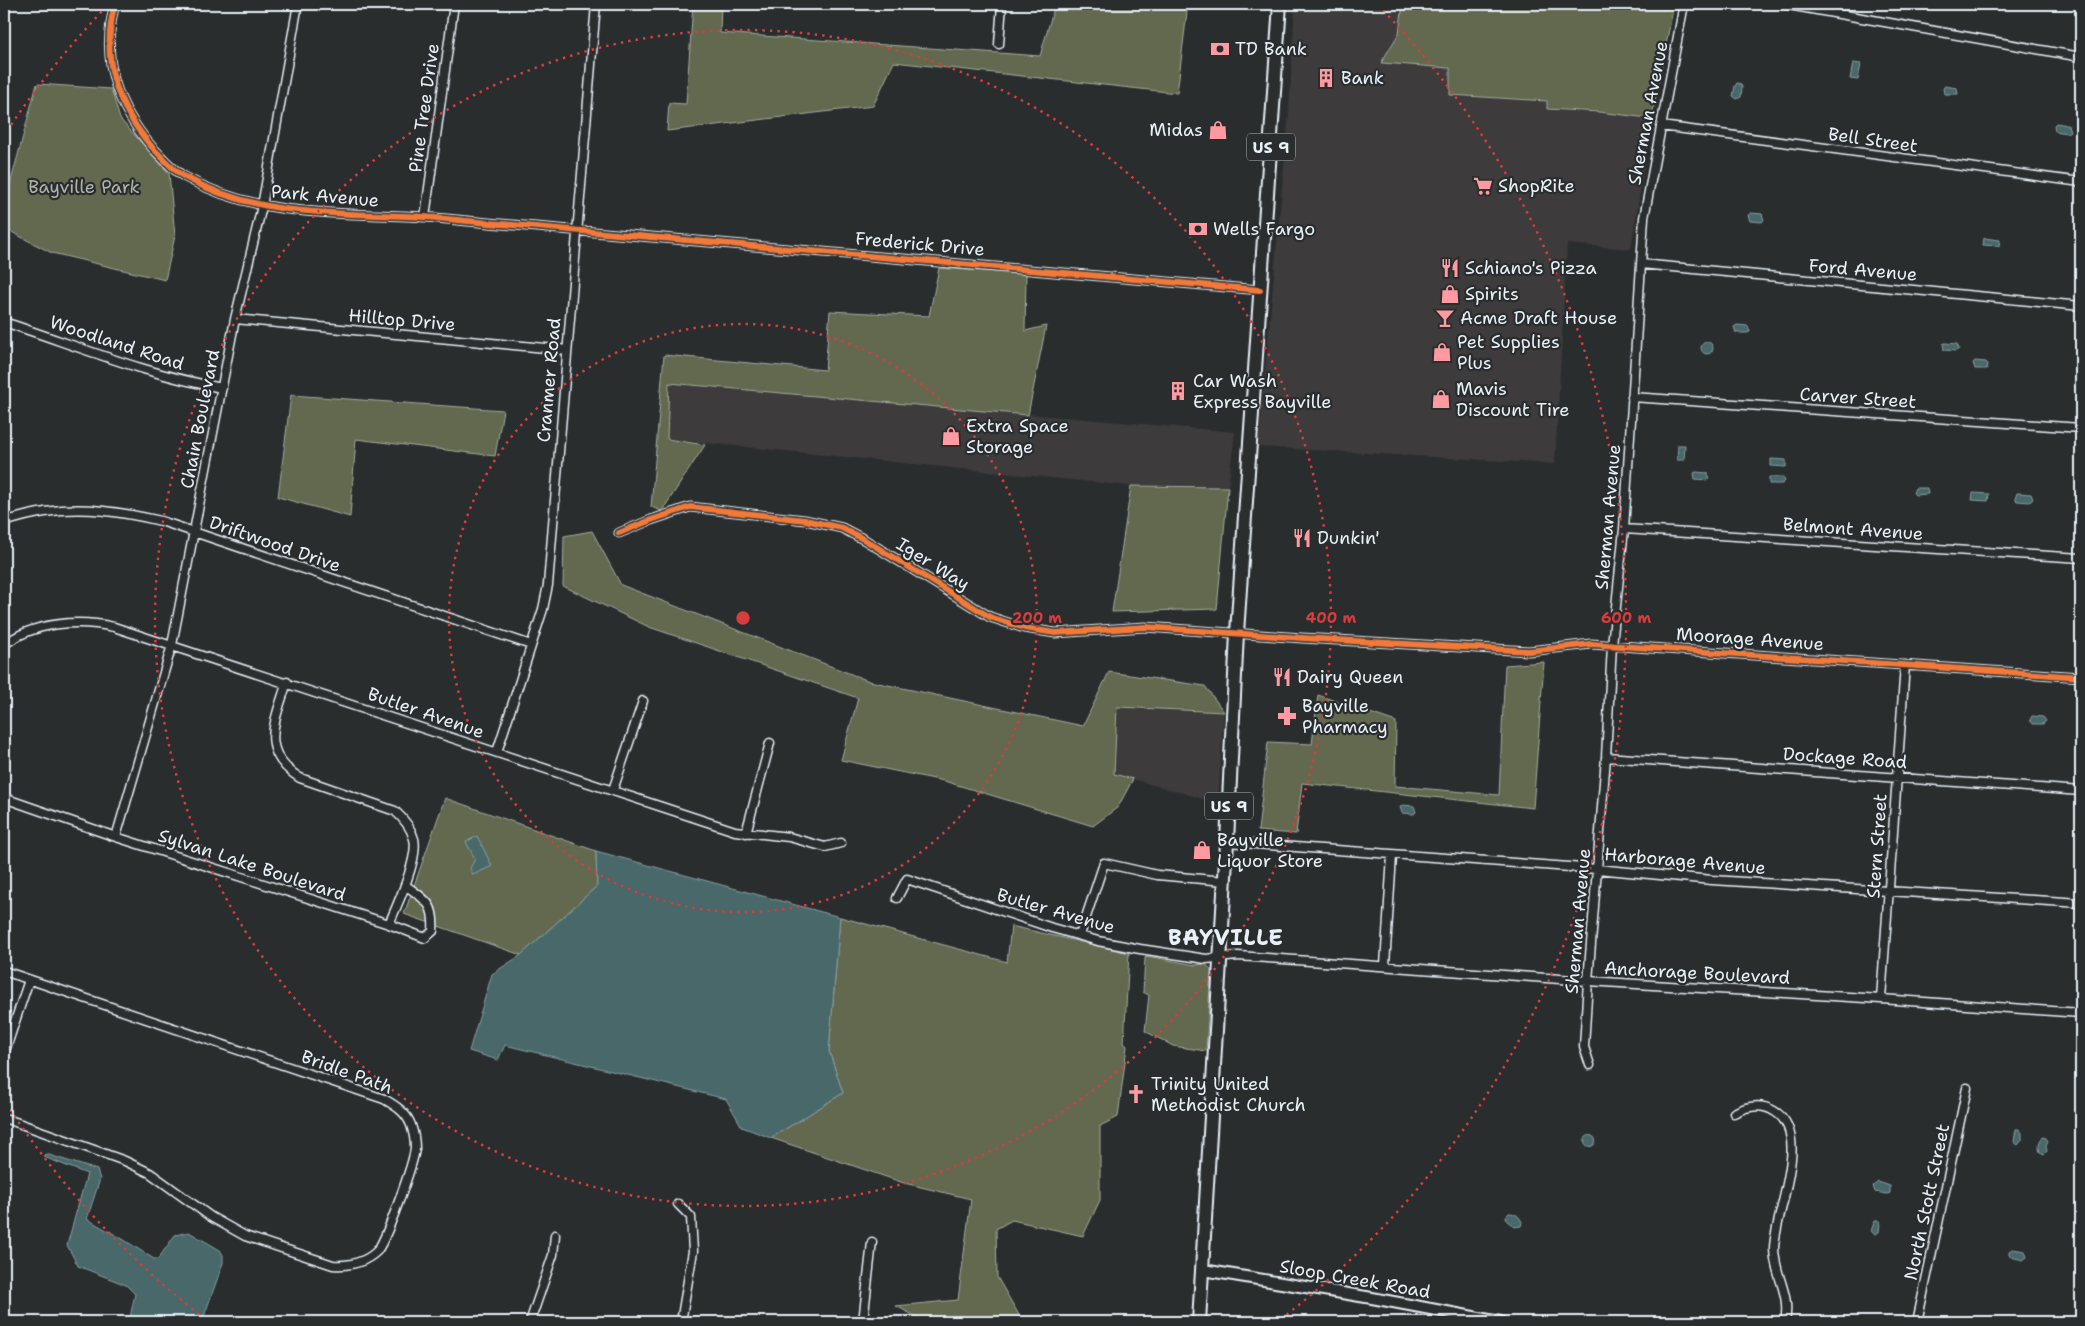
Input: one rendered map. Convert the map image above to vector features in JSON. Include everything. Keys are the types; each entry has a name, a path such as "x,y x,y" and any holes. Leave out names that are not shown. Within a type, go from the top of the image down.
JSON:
{"highway":[{"name":"US 9","path":"1199,1322 1225,881 1237,633 1280,26 1280,4"}],"street":[{"name":"Park Avenue","path":"115,4 110,29 110,57 112,75 126,111 162,157 180,174 218,194 262,206 304,213 425,217 577,231"},
{"name":"Chain Boulevard","path":"116,837 172,646 235,320 262,206 298,4"},
{"name":"Pine Tree Drive","path":"425,217 454,4"},
{"name":"Cranmer Road","path":"497,752 543,609 548,585 596,4"},
{"path":"999,44 1002,4"},
{"name":"Sherman Avenue","path":"1590,1066 1584,1047 1588,981 1606,757 1612,645 1624,529 1644,218 1684,4"},
{"path":"1783,4 2081,57"},
{"name":"Bell Street","path":"1661,126 2081,182"},
{"name":"Frederick Drive","path":"577,231 1260,290"},
{"name":"Ford Avenue","path":"1641,264 2081,306"},
{"name":"Hilltop Drive","path":"235,320 567,350"},
{"name":"Woodland Road","path":"4,322 192,383 222,388"},
{"name":"Carver Street","path":"1632,397 2081,428"},
{"name":"Iger Way","path":"619,533 690,507 805,520 842,528 850,532 990,617 1010,625 1054,633 1145,627 1237,633"},
{"name":"Driftwood Drive","path":"4,522 44,512 73,509 99,510 144,517 531,645"},
{"name":"Belmont Avenue","path":"1624,529 2081,558"},
{"name":"Butler Avenue","path":"4,645 21,635 51,625 76,622 114,626 735,831 790,837 825,847 841,843"},
{"name":"Moorage Avenue","path":"1237,633 1529,651 1591,644 1612,645 2081,677"},
{"name":"Stern Street","path":"1881,999 1905,665"},
{"path":"287,682 273,728 274,750 278,760 287,770 300,778 395,811 406,821 415,841 412,862 389,924"},
{"path":"613,790 643,701"},
{"path":"746,833 756,788 770,742"},
{"name":"Dockage Road","path":"1606,757 2081,791"},
{"name":"Sylvan Lake Boulevard","path":"4,798 116,837 389,924 425,938 433,931 433,913 426,901 404,885"},
{"name":"Harborage Avenue","path":"1227,842 1392,856 1597,869 1712,880 2081,903"},
{"path":"1385,965 1392,856"},
{"path":"1080,936 1104,863 1157,875 1225,881"},
{"name":"Butler Avenue","path":"897,898 907,879 1080,936 1140,949 1206,959 1220,957"},
{"name":"Anchorage Boulevard","path":"1220,957 1238,956 1385,965 1588,981 2081,1013"},
{"name":"Bridle Path","path":"4,971 384,1099 398,1107 407,1116 412,1126 415,1148 392,1222 378,1250 368,1258 345,1266 333,1265 245,1236 211,1217 150,1173 125,1161 4,1118"},
{"path":"4,1054 29,980"},
{"name":"North Stott Street","path":"1917,1322 1966,1088"},
{"path":"1734,1113 1748,1107 1770,1109 1783,1118 1790,1130 1792,1154 1774,1246 1776,1263 1787,1298 1785,1322"},
{"path":"678,1204 691,1217 693,1251 681,1322"},
{"path":"530,1322 553,1255 555,1235"},
{"path":"863,1322 872,1242"},
{"name":"Sloop Creek Road","path":"1203,1270 1372,1298 1500,1322"}],"shaded area":[{"path":"1295,4 1403,4 1399,33 1382,63 1451,68 1450,95 1547,101 1547,110 1599,112 1648,118 1652,116 1631,249 1567,244 1555,464 1258,447 1289,113"},
{"name":"Extra Space Storage","path":"669,383 1235,432 1228,487 1131,486 667,439"},
{"path":"1117,707 1224,712 1218,803 1114,774"}],"green space":[{"path":"693,4 721,4 720,33 1040,56 1055,4 1188,4 1177,93 894,62 873,106 667,131 669,103 686,104"},
{"path":"1403,4 1674,4 1652,116 1648,118 1599,112 1547,109 1547,101 1450,95 1450,68 1381,63 1399,33"},
{"name":"Bayville Park","path":"37,84 111,89 120,119 169,173 175,236 165,280 52,253 4,228 4,207"},
{"path":"939,268 1026,274 1025,331 1046,326 1028,415 669,383 667,439 705,445 662,511 651,507 664,355 825,370 830,311 929,316"},
{"path":"291,395 503,410 495,456 356,439 350,517 278,497"},
{"path":"1131,486 1228,487 1217,609 1112,612"},
{"path":"592,531 621,585 869,681 1083,726 1109,672 1205,686 1224,712 1117,707 1114,774 1133,779 1118,807 1093,826 944,781 841,760 858,698 649,627 563,586 564,536"},
{"path":"1544,662 1533,808 1302,783 1296,834 1258,831 1268,742 1312,744 1318,695 1396,722 1395,786 1499,795 1505,665"},
{"path":"445,798 596,851 597,886 521,955 404,914"},
{"path":"840,917 1007,962 1011,926 1129,953 1124,1043 1127,1046 1118,1117 1100,1126 1100,1200 1083,1236 1012,1220 996,1229 997,1277 1023,1322 926,1322 896,1306 958,1300 971,1199 904,1183 771,1138 843,1093 829,1051"},
{"path":"1147,956 1195,965 1205,964 1211,969 1206,1051 1173,1046 1145,1031 1149,995 1143,992 1145,958"}],"water":[{"path":"1853,63 1861,64 1858,80 1850,79"},
{"path":"1737,83 1741,84 1742,87 1741,97 1737,99 1733,96"},
{"path":"1945,86 1957,88 1958,94 1944,94 1943,88"},
{"path":"2056,123 2068,125 2070,131 2067,133 2055,131 2054,125"},
{"path":"1751,213 1762,214 1764,220 1762,222 1750,221 1748,215"},
{"path":"1984,238 2000,240 1999,246 1983,245"},
{"path":"1737,325 1748,326 1750,332 1736,333 1734,327"},
{"path":"1707,342 1713,348 1707,354 1701,348"},
{"path":"1943,344 1957,344 1959,349 1956,351 1944,350"},
{"path":"1975,361 1986,362 1988,364 1987,369 1975,369 1973,363"},
{"path":"1678,445 1685,445 1684,460 1677,460"},
{"path":"1771,459 1786,460 1786,467 1771,466"},
{"path":"1694,473 1708,473 1709,478 1707,480 1695,479"},
{"path":"1769,477 1783,477 1785,481 1782,484 1769,484"},
{"path":"1915,488 1927,488 1928,494 1915,495 1913,493"},
{"path":"1973,493 1989,494 1988,501 1972,500"},
{"path":"2017,493 2031,494 2033,499 2030,502 2017,501 2015,499"},
{"path":"2032,716 2043,717 2046,721 2043,724 2033,724 2030,720"},
{"path":"1403,805 1414,806 1416,812 1414,814 1402,813 1400,807"},
{"path":"477,836 492,866 473,875 470,868 475,859 466,842"},
{"path":"596,851 840,917 829,1051 843,1093 771,1138 742,1127 726,1099 505,1045 498,1060 469,1051 492,974 521,955 597,886"},
{"path":"2016,1129 2019,1129 2022,1133 2022,1140 2018,1145 2014,1142"},
{"path":"1588,1136 1592,1136 1595,1141 1594,1145 1588,1146 1585,1143 1585,1139"},
{"path":"2043,1137 2048,1141 2046,1145 2047,1151 2044,1154 2040,1152 2039,1148"},
{"path":"46,1154 97,1170 100,1179 87,1219 154,1259 158,1259 175,1235 189,1232 220,1250 223,1255 223,1263 202,1322 129,1322 135,1294 126,1285 78,1266 67,1245 87,1174 44,1157"},
{"path":"1878,1182 1890,1186 1890,1193 1875,1192 1873,1186"},
{"path":"1509,1213 1518,1217 1522,1222 1521,1226 1515,1227 1507,1221 1506,1216"},
{"path":"1875,1220 1879,1220 1880,1223 1879,1232 1874,1234 1871,1231"},
{"path":"2013,1249 2025,1251 2027,1257 2023,1260 2011,1257 2009,1251"}],"cycle path":[{"path":"115,4 109,44 114,80 129,115 139,131 163,159 180,174 213,191 242,200 302,211 434,218 1260,290"},
{"path":"619,533 690,507 805,520 842,528 865,540 990,617 1024,628 1055,633 1145,627 1529,651 1591,644 2081,677"}],"place":[{"name":"TD Bank","path":"1220,49"},
{"name":"Bank","path":"1326,78"},
{"name":"Midas","path":"1218,130"},
{"name":"ShopRite","path":"1483,186"},
{"name":"Wells Fargo","path":"1198,229"},
{"name":"Schiano's Pizza","path":"1450,268"},
{"name":"Spirits","path":"1450,294"},
{"name":"Acme Draft House","path":"1445,318"},
{"name":"Pet Supplies Plus","path":"1442,352"},
{"name":"Car Wash Express Bayville","path":"1178,391"},
{"name":"Mavis Discount Tire","path":"1441,399"},
{"name":"Extra Space Storage","path":"951,436"},
{"name":"Dunkin'","path":"1302,538"},
{"name":"Dairy Queen","path":"1282,677"},
{"name":"Bayville Pharmacy","path":"1287,716"},
{"name":"Bayville Liquor Store","path":"1202,850"},
{"name":"Trinity United Methodist Church","path":"1136,1094"}],"district":[{"name":"BAYVILLE","path":"1226,937"}]}
